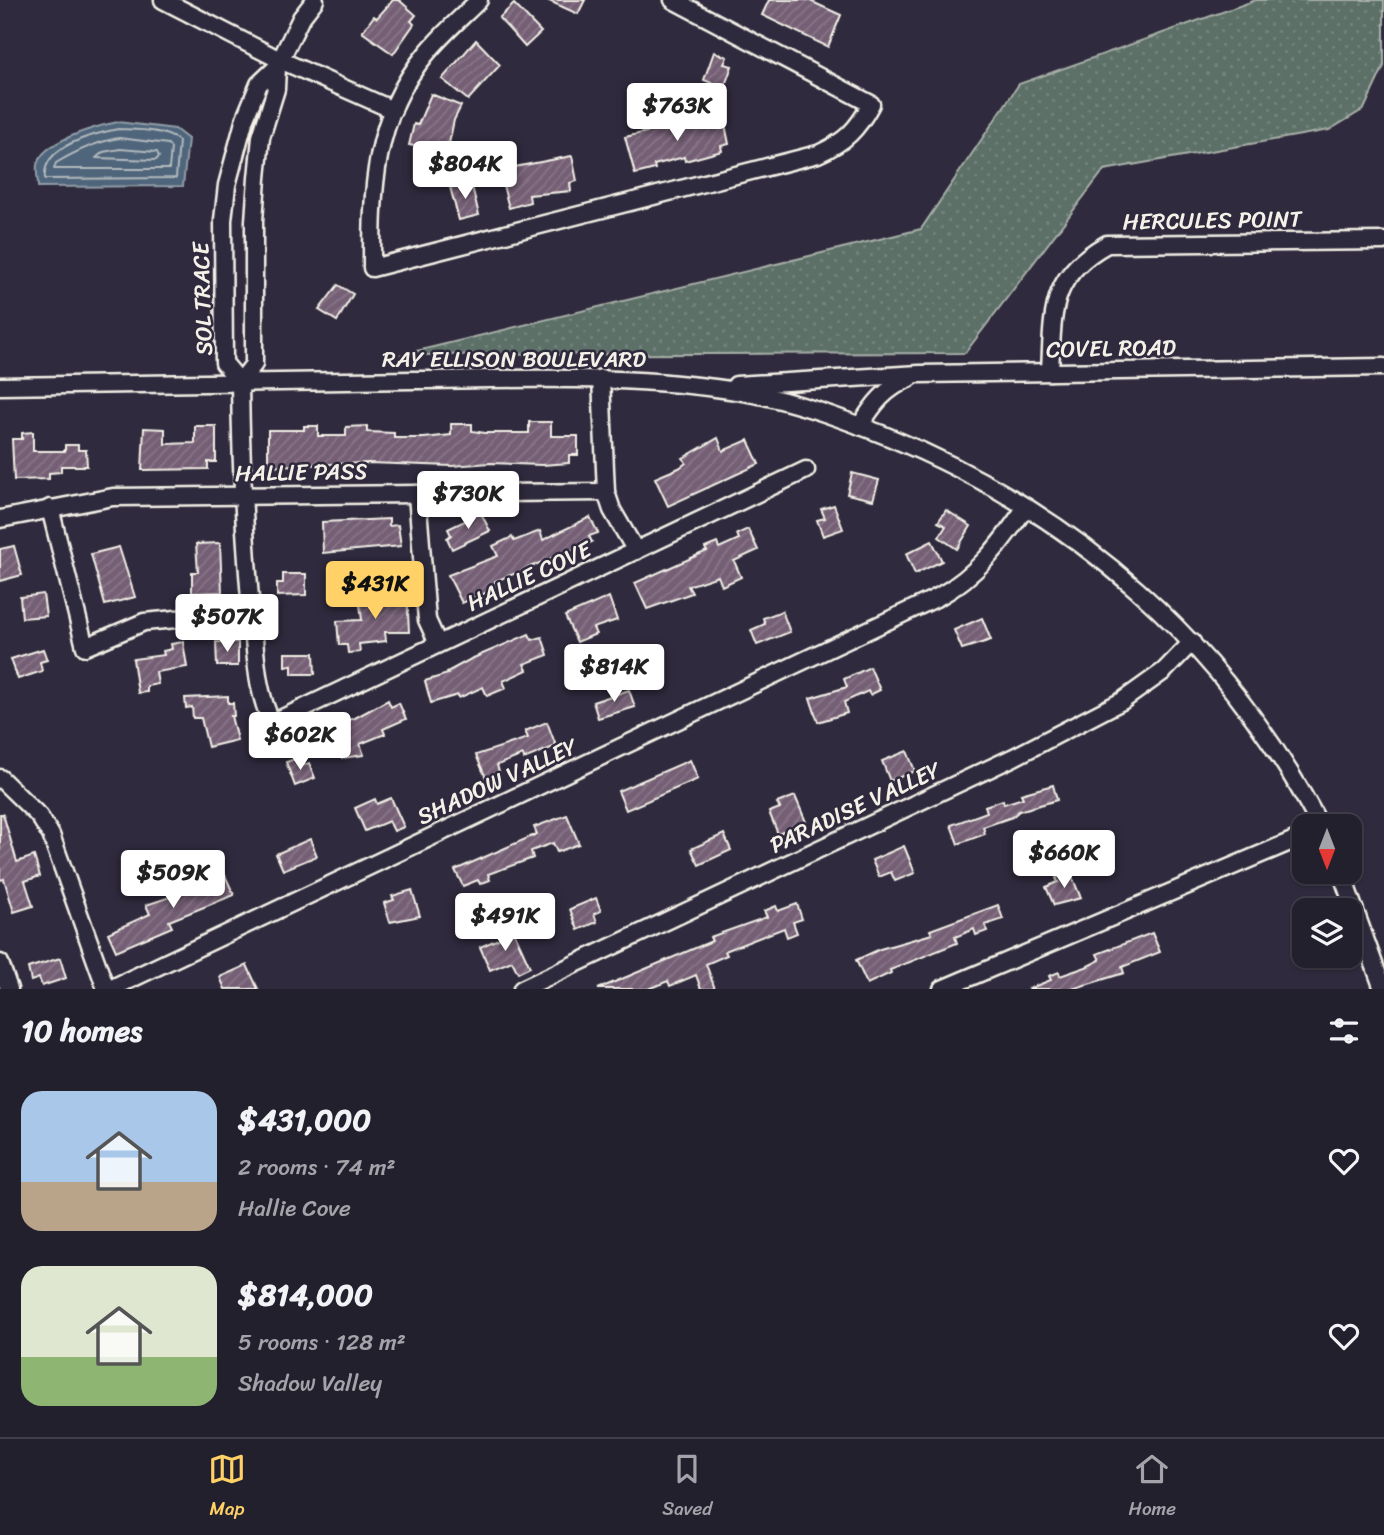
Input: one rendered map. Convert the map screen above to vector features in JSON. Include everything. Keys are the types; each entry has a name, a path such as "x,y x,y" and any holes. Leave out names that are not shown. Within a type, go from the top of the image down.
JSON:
{"street":[{"path":"163,0 279,63 393,110"},
{"name":"SOL TRACE","path":"279,63 276,89 261,137 256,188 254,363 240,382 224,363 223,220 227,185 245,118 259,84 279,63 301,18 315,0"},
{"path":"479,0 426,54 408,80 393,110 379,147 372,190 372,268 818,154 844,142 858,128 871,104 673,0"},
{"name":"HERCULES POINT","path":"1050,372 1057,297 1068,274 1083,257 1107,244 1384,241"},
{"name":"COVEL ROAD","path":"860,426 875,402 889,387 919,374 1384,367"},
{"path":"706,387 919,374"},
{"path":"601,378 606,492 612,510 636,551"},
{"name":"RAY ELLISON BOULEVARD","path":"0,386 601,378 706,387 781,400 860,426 942,460 1026,506 1073,536 1137,589 1192,642 1257,722 1313,814"},
{"path":"50,508 85,647 144,622 170,617 251,612 241,496 240,382"},
{"name":"HALLIE COVE","path":"251,612 262,703 272,723 806,470"},
{"name":"HALLIE PASS","path":"0,519 113,497 606,492"},
{"path":"417,494 427,620 439,645"},
{"name":"SHADOW VALLEY","path":"108,989 938,597 981,567 1026,506"},
{"name":"PARADISE VALLEY","path":"522,989 1014,757 1122,702 1164,671 1192,642"},
{"path":"0,778 39,816 51,835 108,989"},
{"path":"942,989 1292,841"},
{"path":"1345,884 1383,989"},
{"path":"0,963 9,989"}],"green space":[{"path":"1256,0 1384,0 1384,66 1364,109 1329,130 1104,170 965,353 400,355 921,229 1019,84"}],"water":[{"path":"118,122 175,129 188,139 183,186 38,187 37,165 41,156 49,149 72,136"}],"building":[{"path":"393,0 399,0 416,15 411,21 414,24 393,54 362,32 374,16 377,18"},
{"path":"547,0 585,0 578,14"},
{"path":"769,0 808,0 841,15 828,47 762,15"},
{"path":"514,4 541,32 525,47 499,18"},
{"path":"476,40 500,65 468,100 442,79"},
{"path":"714,52 727,57 724,64 732,66 724,88 704,80"},
{"path":"431,94 461,106 454,120 447,153 409,145 414,124 418,125"},
{"path":"723,114 729,144 721,146 722,151 685,161 684,157 654,165 655,169 635,174 625,137"},
{"path":"572,156 577,181 570,183 571,191 529,195 530,202 509,208 499,170"},
{"path":"471,182 479,215 459,220 450,187"},
{"path":"338,285 353,294 337,321 319,310"},
{"path":"529,422 551,422 551,436 578,436 578,455 569,455 569,463 542,465 369,463 268,466 268,430 304,430 304,426 318,426 318,436 346,436 346,427 367,426 367,432 394,433 394,438 424,438 451,435 451,424 472,424 472,431 485,433 529,433"},
{"path":"195,426 216,426 216,462 208,462 208,469 142,470 144,428 165,429 165,444 195,443"},
{"path":"33,432 33,451 65,451 65,445 78,445 78,450 86,450 87,466 61,466 61,472 49,473 49,479 14,480 12,439 22,439 22,433"},
{"path":"718,438 723,451 748,440 759,464 668,506 655,478 679,468 686,463 683,458"},
{"path":"852,473 879,480 873,500 847,494"},
{"path":"834,505 843,529 823,536 817,520 825,518 821,509"},
{"path":"946,510 971,526 957,549 939,537 946,526 938,522"},
{"path":"481,513 490,531 452,549 447,538 451,535 448,529"},
{"path":"590,517 598,533 589,536 592,542 527,568 529,572 518,577 516,573 495,581 497,588 462,603 448,575 498,556 493,546 512,537 514,541 540,531 543,540"},
{"path":"389,519 389,526 398,525 401,546 323,553 322,522"},
{"path":"748,529 758,550 734,561 741,577 722,586 718,576 688,586 692,593 647,609 635,583 707,551 705,548 717,543 719,548 739,539 737,534"},
{"path":"932,541 942,561 915,574 906,554"},
{"path":"220,543 222,592 192,593 192,572 198,572 196,544"},
{"path":"14,546 22,575 0,581 0,549"},
{"path":"119,547 135,597 105,605 91,554"},
{"path":"283,574 306,574 306,595 277,596 277,583 283,583"},
{"path":"407,592 409,632 385,632 386,641 359,644 360,652 348,653 347,645 339,645 337,621 362,620 359,597"},
{"path":"43,594 46,616 22,618 20,597"},
{"path":"609,597 617,620 593,628 596,634 577,642 565,616"},
{"path":"782,611 790,632 757,645 751,630 765,624 763,618"},
{"path":"982,618 991,640 962,649 954,630"},
{"path":"529,634 532,640 542,637 548,655 524,664 527,670 503,681 506,688 487,696 483,687 459,698 458,695 431,703 425,681 448,674 447,672 471,659"},
{"path":"183,642 187,667 156,672 158,684 147,686 147,692 138,693 133,659 164,655 163,651 172,649 171,644"},
{"path":"216,642 238,642 238,666 217,666"},
{"path":"43,649 47,660 40,662 42,671 18,679 11,659"},
{"path":"285,653 314,653 315,674 292,674 292,665 285,666"},
{"path":"870,667 880,690 870,695 868,691 844,702 847,713 818,722 810,698 847,687 844,679"},
{"path":"629,690 635,707 598,718 593,702"},
{"path":"228,696 228,703 233,703 234,716 231,716 237,740 208,747 201,718 193,718 192,707 186,708 185,698"},
{"path":"388,700 391,707 399,703 406,719 383,729 385,734 360,744 364,755 342,758 331,725 355,718"},
{"path":"547,722 556,746 524,759 523,755 497,765 499,772 486,778 476,755 528,738 525,731"},
{"path":"907,751 915,771 890,781 882,761"},
{"path":"298,758 301,766 309,763 315,778 295,786 286,762"},
{"path":"690,760 698,779 626,810 618,791"},
{"path":"1053,785 1057,800 1019,811 1012,817 983,827 985,834 958,844 951,825 987,812 985,806 1003,800 1004,804 1023,798 1021,794"},
{"path":"795,796 806,822 778,834 769,812 780,808 777,803"},
{"path":"391,798 404,827 394,831 389,821 365,831 355,808 375,799 377,804"},
{"path":"0,814 3,814 17,862 34,856 40,876 25,881 33,906 14,912 4,879 0,880"},
{"path":"567,815 579,844 557,852 553,843 531,851 533,858 488,874 490,880 480,884 478,880 463,886 455,870 537,834 534,827"},
{"path":"724,834 731,850 699,865 691,849"},
{"path":"310,839 317,856 283,870 276,854"},
{"path":"904,846 915,873 895,881 891,872 879,877 872,860"},
{"path":"223,871 234,895 169,921 172,927 116,951 108,933 150,914 146,905 191,890 189,885"},
{"path":"1070,872 1081,898 1054,905 1046,887 1058,882 1056,878"},
{"path":"412,890 420,916 390,922 384,903 394,900 392,896"},
{"path":"596,898 601,911 594,914 597,922 578,930 570,909"},
{"path":"797,904 802,919 793,922 797,933 787,937 784,928 725,951 727,955 706,964 715,989 701,989 696,975 670,986 668,981 648,989 598,989 712,941 710,937 767,917 764,911 776,906 778,911"},
{"path":"998,905 1003,919 985,925 987,931 976,935 974,929 955,937 957,943 890,970 891,973 867,984 856,960 880,949 932,934 930,930"},
{"path":"514,932 530,967 518,973 512,961 490,970 480,947"},
{"path":"1152,933 1160,952 1122,967 1124,973 1072,989 1028,989 1051,980 1049,976 1059,972 1060,976 1086,967 1100,960 1097,954"},
{"path":"60,958 66,978 42,986 39,978 31,981 28,968"},
{"path":"247,965 258,989 225,989 220,977"}]}
